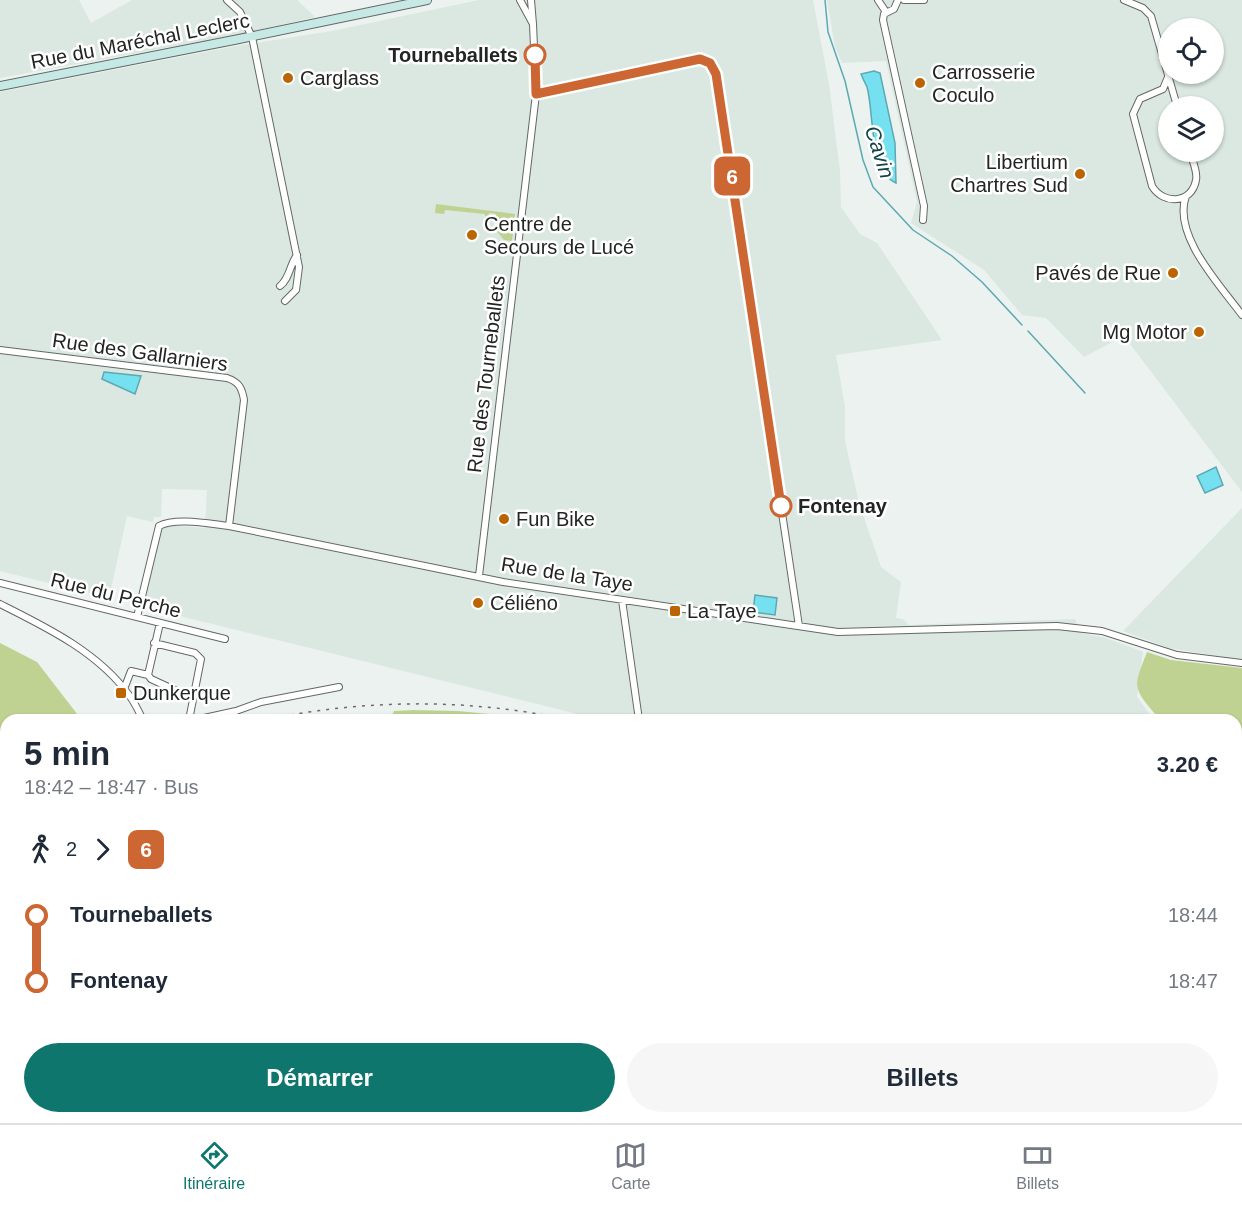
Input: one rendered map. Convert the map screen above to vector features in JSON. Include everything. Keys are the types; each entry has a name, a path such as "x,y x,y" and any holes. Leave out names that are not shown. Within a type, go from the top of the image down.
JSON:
{"main road":[{"name":"Rue du Maréchal Leclerc","path":"0,86 428,0"}],"street":[{"path":"227,0 240,12 252,37 297,255 299,279 296,290 285,301"},
{"name":"Rue des Tourneballets","path":"479,576 536,94 533,24 520,0"},
{"path":"531,0 533,24"},
{"path":"878,0 886,12"},
{"path":"898,0 894,9 886,12 883,20 924,206 923,220"},
{"path":"904,0 924,0"},
{"path":"1124,0 1143,8 1151,16 1158,42"},
{"path":"536,94 700,59 710,63 716,74 799,626"},
{"path":"1165,84 1161,90 1140,99 1134,109 1133,118 1152,186 1183,213"},
{"path":"1161,90 1171,96"},
{"path":"1192,162 1196,180 1186,195 1183,213 1194,249 1242,315"},
{"path":"1169,200 1178,200 1186,195"},
{"path":"280,286 286,281 291,264 297,255"},
{"name":"Rue des Gallarniers","path":"0,350 227,378 236,381 242,389 244,399 229,526"},
{"name":"Rue de la Taye","path":"137,617 159,526 166,522 229,526 479,576 838,632 1057,626 1102,631 1177,656 1242,663"},
{"name":"Rue du Perche","path":"0,583 225,639"},
{"path":"622,600 638,714"},
{"path":"0,604 76,646 99,663 124,689 139,714"},
{"path":"148,675 160,623"},
{"path":"154,643 199,655 201,659 190,714"},
{"path":"124,689 131,671 148,675 151,679 192,698"},
{"path":"222,714 261,702 339,687"}],"shaded area":[{"path":"0,0 79,0 91,23 132,0 297,0 315,17 236,35 0,78"},
{"path":"479,0 813,0 829,84 840,171 841,207 860,234 877,243 942,340 836,355 845,407 845,441 859,503 881,567 901,582 896,618 903,619 909,625 1075,619 1081,633 1106,638 1143,652 1137,697 1150,714 578,714 143,607 160,529 166,525 205,528 207,490 162,489 161,517 154,517 153,522 127,516 109,598 0,571 0,92 236,46 332,31"},
{"path":"827,0 1242,0 1242,492 1124,336 1084,357 1046,318 1022,315 984,270 911,223 917,202 886,61 842,63 835,47"},
{"path":"1242,508 1242,660 1169,648 1123,631"}],"green space":[{"path":"436,204 515,214 512,241 504,240 496,230 500,228 501,221 496,220 496,214 489,213 488,217 485,217 485,214 445,210 444,214 435,213"},
{"path":"0,643 37,662 77,714 0,714"},
{"path":"1147,652 1171,660 1242,668 1242,714 1155,714 1139,691 1137,685 1139,672"},
{"path":"394,711 458,711 490,714 393,714"}],"water":[{"path":"874,71 880,73 895,143 896,183 887,177 881,167 874,140 867,87 861,74"},
{"path":"104,372 141,376 135,394 102,379"},
{"path":"1216,467 1223,485 1205,493 1197,476"},
{"path":"755,595 777,598 775,615 753,612"}],"waterway":[{"name":"Cavin","path":"825,0 828,32 845,81 863,160 873,187 913,230 952,256 982,282 1022,325"},
{"name":"Cavin","path":"1028,331 1085,393"}],"railway":[{"path":"297,714 340,708 417,704 493,708 537,714"}],"bus line":[{"name":"6","path":"535,55 536,94 700,59 710,63 716,74 781,506"}],"place":[{"name":"Tourneballets","path":"535,55"},
{"name":"Carglass","path":"288,78"},
{"name":"Carrosserie Coculo","path":"920,83"},
{"name":"Libertium Chartres Sud","path":"1080,174"},
{"name":"Centre de Secours de Lucé","path":"472,235"},
{"name":"Pavés de Rue","path":"1173,273"},
{"name":"Mg Motor","path":"1199,332"},
{"name":"Fontenay","path":"781,506"},
{"name":"Fun Bike","path":"504,519"},
{"name":"Céliéno","path":"478,603"},
{"name":"La Taye","path":"675,611"},
{"name":"Dunkerque","path":"121,693"}]}
